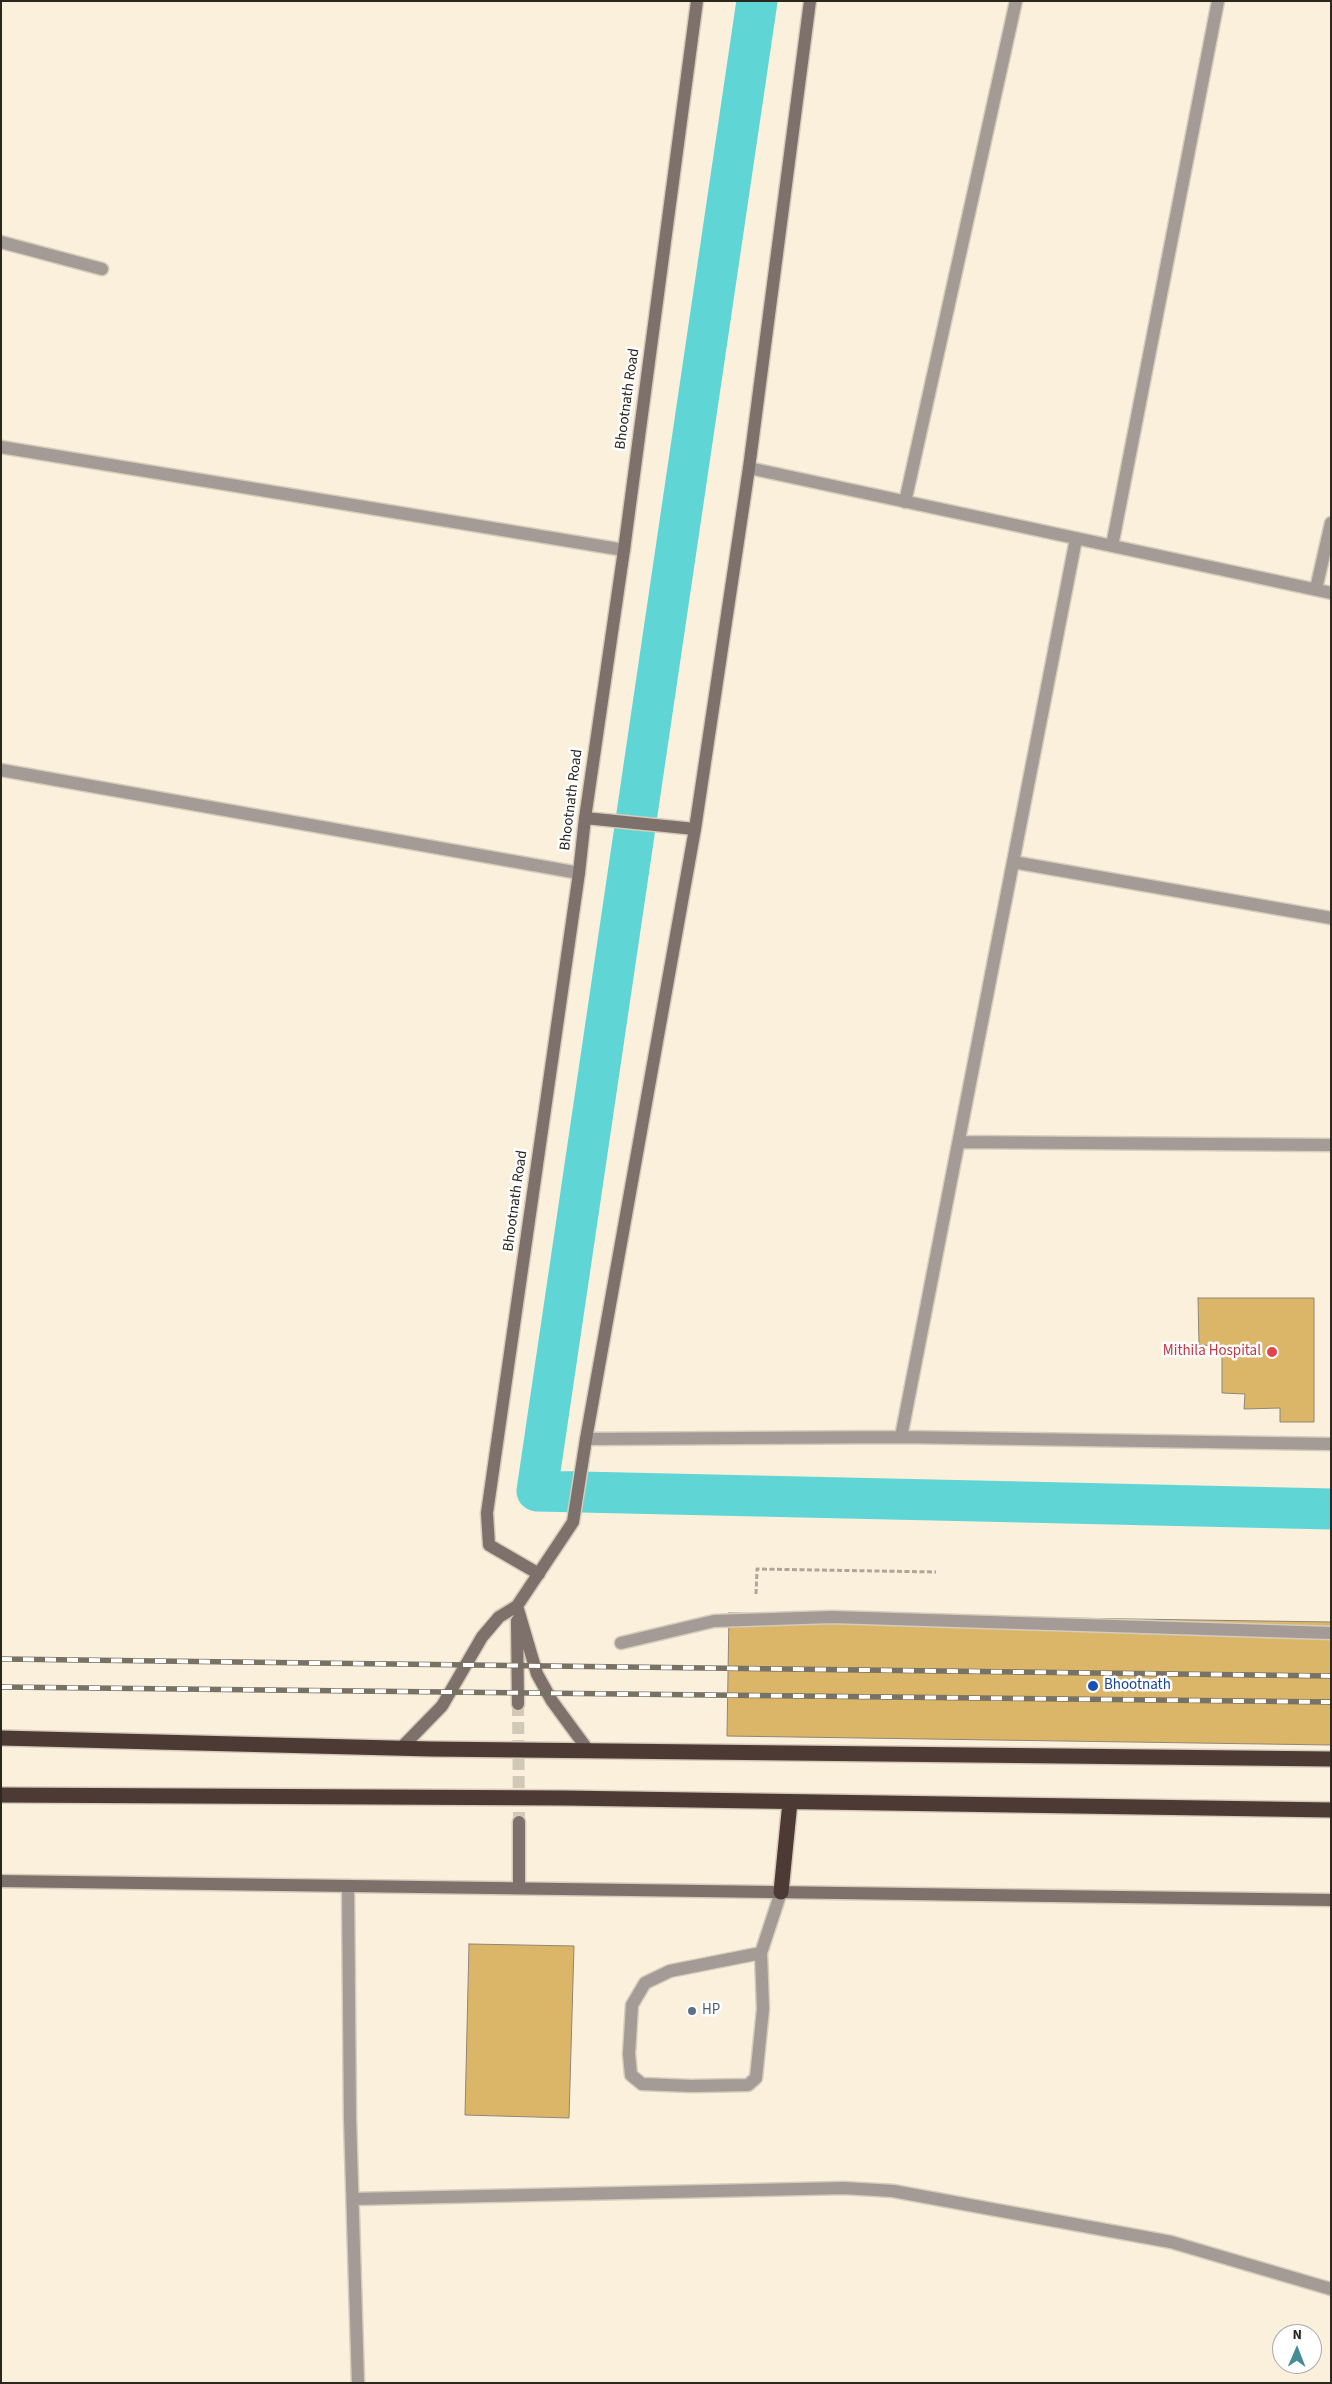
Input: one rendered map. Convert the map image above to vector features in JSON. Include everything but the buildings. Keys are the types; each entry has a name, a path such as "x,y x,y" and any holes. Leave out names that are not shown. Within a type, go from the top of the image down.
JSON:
{"highway":[{"path":"1,1738 400,1749 1331,1759"},
{"path":"1,1795 565,1798 1331,1810"},
{"path":"781,1892 790,1802"}],"street":[{"name":"Bhootnath Road","path":"539,1574 489,1545 487,1513 580,873 584,818 624,550 697,1"},
{"path":"400,1749 442,1706 482,1637 499,1618 517,1606 574,1522 584,1445 695,829 749,468 810,1"},
{"path":"905,502 1016,1"},
{"path":"1112,546 1218,1"},
{"path":"1,242 102,269"},
{"path":"1,447 624,550"},
{"path":"749,468 1331,593"},
{"path":"1316,590 1331,523"},
{"path":"901,1437 1076,539"},
{"path":"1,770 580,873"},
{"path":"584,818 695,829"},
{"path":"1013,862 1331,918"},
{"path":"958,1142 1331,1145"},
{"path":"584,1445 901,1437 1331,1444"},
{"path":"517,1606 518,1704"},
{"path":"517,1606 537,1674 552,1701 588,1750"},
{"path":"621,1643 714,1621 832,1617 1331,1634"},
{"path":"519,1822 519,1888"},
{"path":"1,1881 1331,1900"},
{"path":"348,1886 350,2118 358,2383"},
{"path":"761,1953 670,1971 644,1983 632,2005 628,2054 631,2075 642,2084 748,2085 756,2078 763,2010 761,1953 781,1892"},
{"path":"353,2199 844,2188 893,2191 1171,2242 1331,2289"}],"path":[{"path":"756,1596 757,1569 936,1572"}],"waterway":[{"path":"757,1 537,1491 1331,1509"}],"tunnel":[{"path":"518,1704 519,1822"}],"railway":[{"path":"1,1659 1331,1676"},
{"path":"1,1687 1331,1702"}],"place":[{"name":"Mithila Hospital","path":"1272,1352"},
{"name":"Bhootnath","path":"1093,1686"},
{"name":"HP","path":"692,2011"}]}
